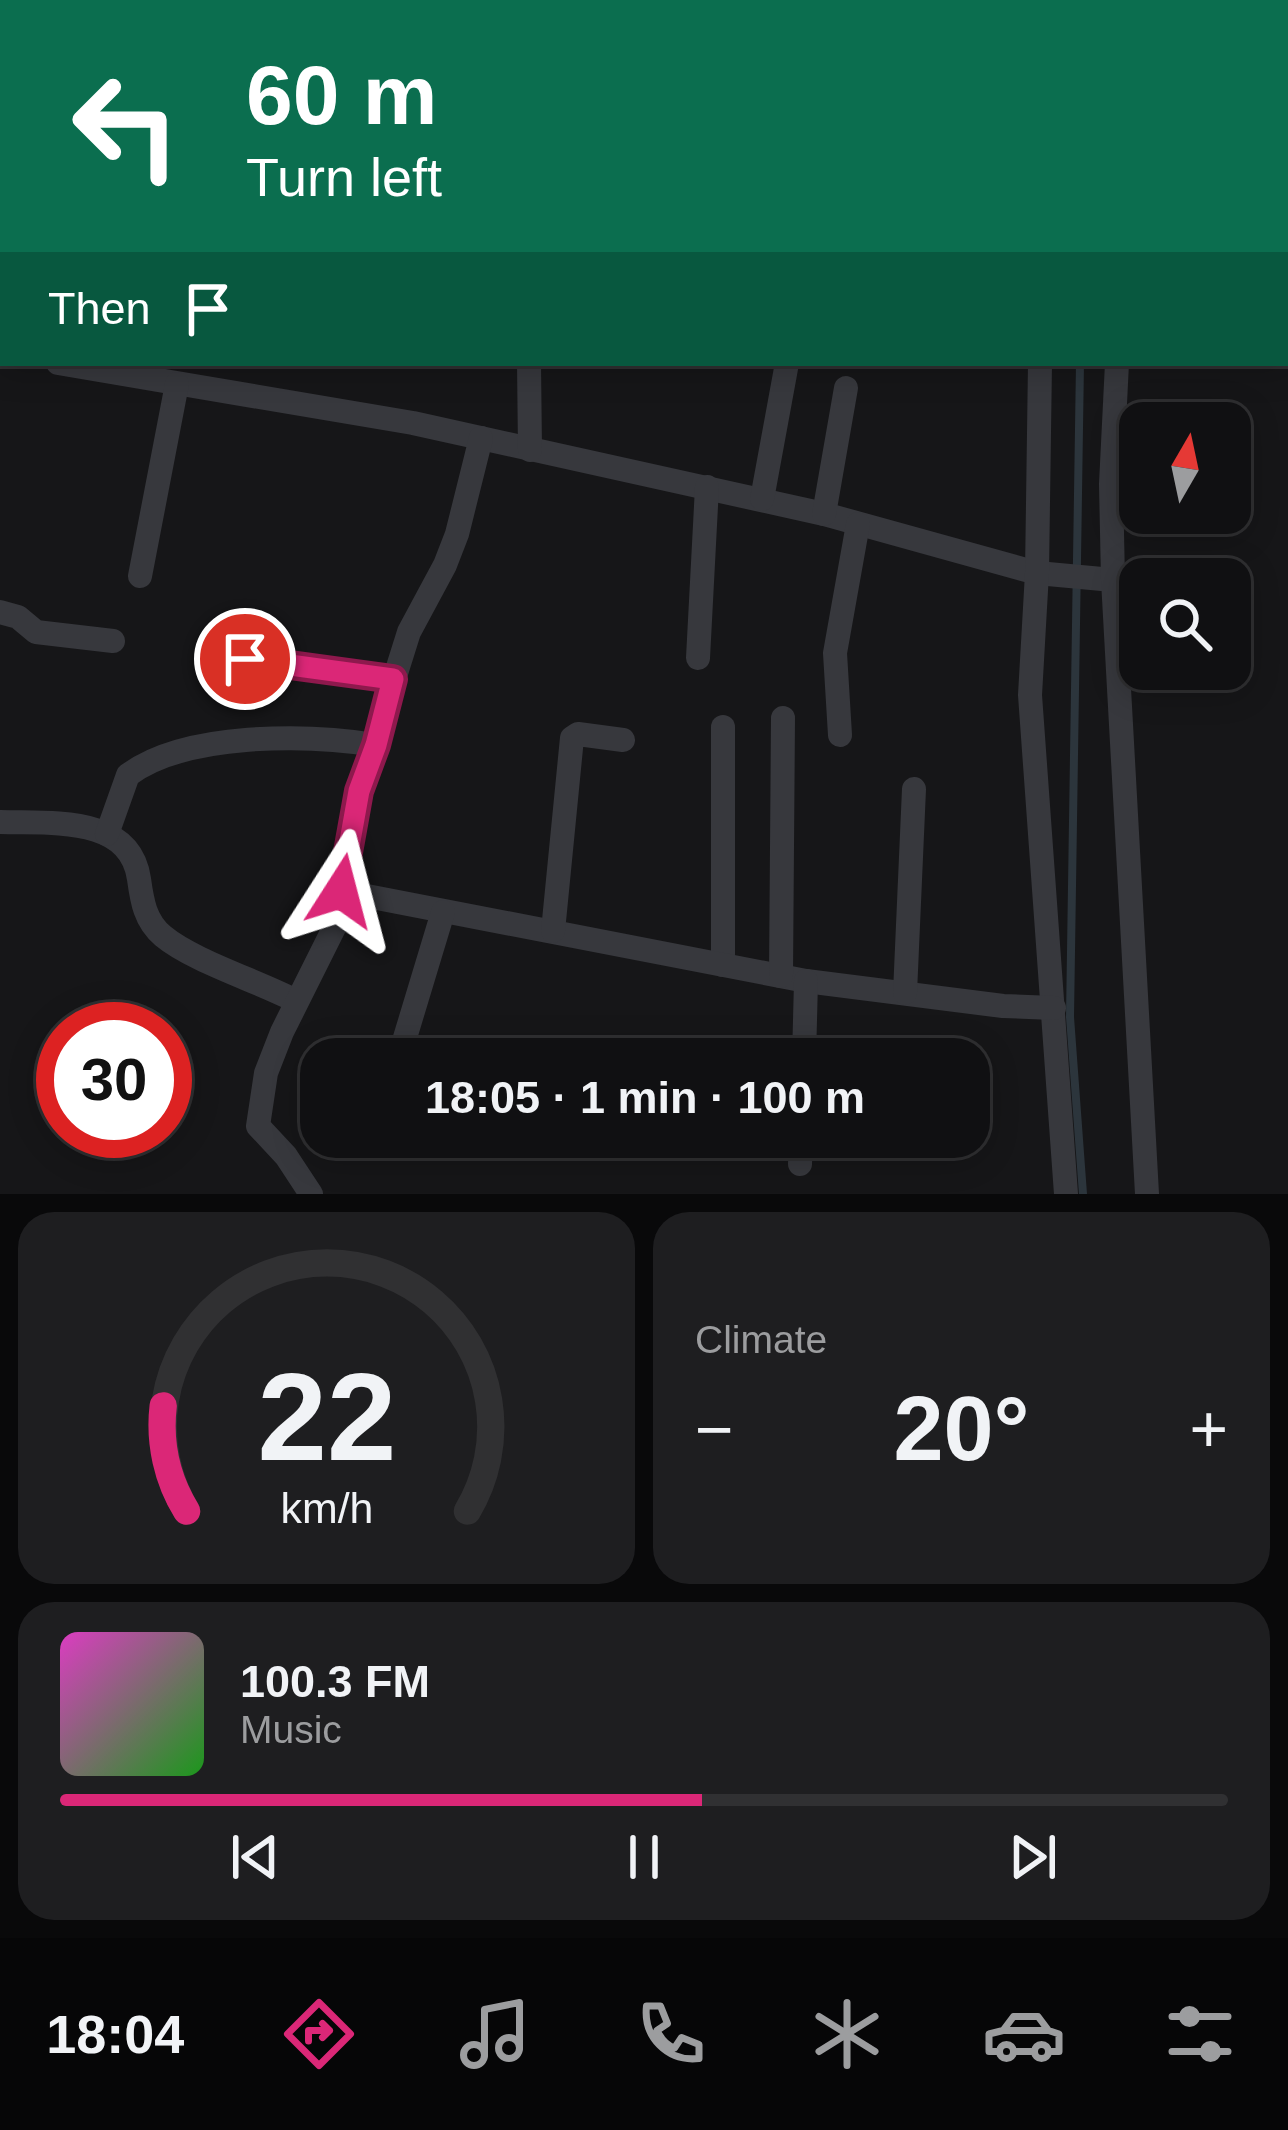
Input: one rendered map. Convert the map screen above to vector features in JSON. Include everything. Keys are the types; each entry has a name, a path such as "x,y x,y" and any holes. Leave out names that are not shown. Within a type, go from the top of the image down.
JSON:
{"street":[{"path":"76,366 360,412 762,499 1041,574 1107,579"},
{"path":"529,366 530,450"},
{"path":"762,499 787,366"},
{"path":"1040,366 1041,574 1030,695 1066,1194"},
{"path":"1117,366 1107,579 1147,1194"},
{"path":"140,576 177,383"},
{"path":"824,514 846,388"},
{"path":"310,1194 257,1123 266,1072 337,922 359,791 410,632 457,534 481,438"},
{"path":"698,658 707,487"},
{"path":"840,735 835,653 858,524"},
{"path":"0,612 18,616 35,632 113,641"},
{"path":"245,659 393,679"},
{"path":"783,718 794,978 801,1038"},
{"path":"723,727 723,964"},
{"path":"554,932 572,738 578,734 623,740"},
{"path":"107,834 128,775 156,760 246,740 336,738 376,745"},
{"path":"905,993 914,789"},
{"path":"0,822 91,826 107,834 128,851 137,868 143,908 164,938 296,1001"},
{"path":"341,891 794,978 1054,1008"},
{"path":"405,1038 442,912"},
{"path":"800,1158 800,1164"}],"waterway":[{"path":"1080,366 1070,1017 1083,1194"}],"route":[{"path":"245,659 393,679 359,791 341,891"}]}
